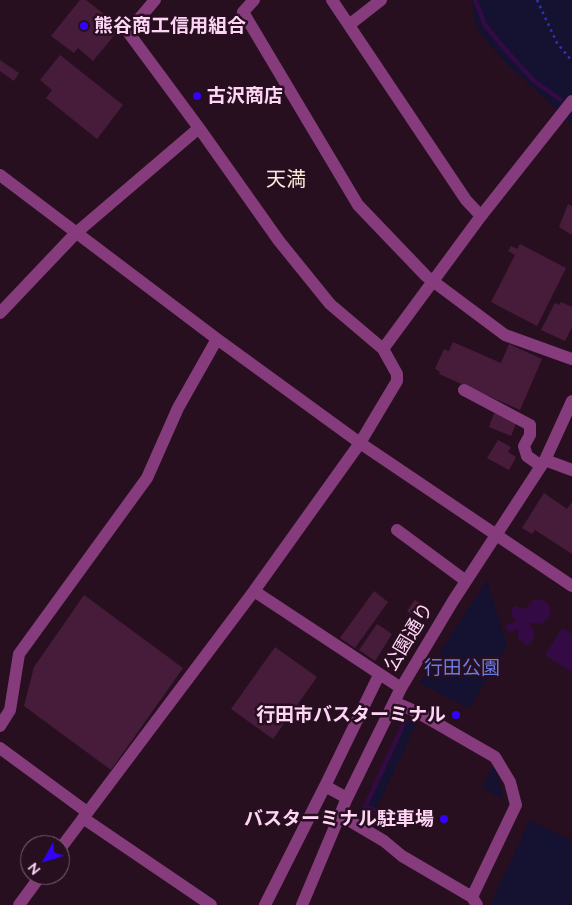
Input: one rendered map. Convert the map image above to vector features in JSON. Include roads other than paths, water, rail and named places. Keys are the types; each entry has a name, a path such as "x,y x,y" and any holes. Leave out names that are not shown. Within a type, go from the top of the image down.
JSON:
{"street":[{"path":"70,835 254,591 360,443 397,381 397,374 383,349 330,304 279,241 128,32 155,0"},
{"path":"254,0 243,12 358,205 434,282 505,335 572,359"},
{"path":"332,0 466,200 481,216"},
{"path":"349,25 382,0"},
{"path":"383,349 481,216 572,101"},
{"path":"0,314 76,233 199,128"},
{"path":"0,175 217,339 360,443 495,536 572,586"},
{"path":"0,726 10,710 19,654 147,478 178,408 217,339"},
{"path":"464,390 530,425 530,435 524,446 527,456 543,463 572,470"},
{"name":"公園通り","path":"302,905 347,798 401,688 495,536 543,463 572,401"},
{"path":"397,530 466,582"},
{"path":"254,591 401,688"},
{"path":"265,905 379,675"},
{"path":"340,815 384,841 402,856 475,901 516,805 510,782 495,757 417,712 394,702"},
{"path":"0,748 85,815 211,905"},
{"path":"325,786 347,798"},
{"path":"19,905 34,885"}],"waterway":[{"path":"475,0 485,25 503,47 534,81 561,100"},
{"path":"375,810 365,807 406,719"}],"place":[{"name":"熊谷商工信用組合","path":"84,26"},
{"name":"古沢商店","path":"197,96"},
{"name":"行田市バスターミナル","path":"456,715"},
{"name":"バスターミナル駐車場","path":"444,819"}],"district":[{"name":"天満","path":"286,180"}],"park label":[{"name":"行田公園","path":"462,668"}]}
